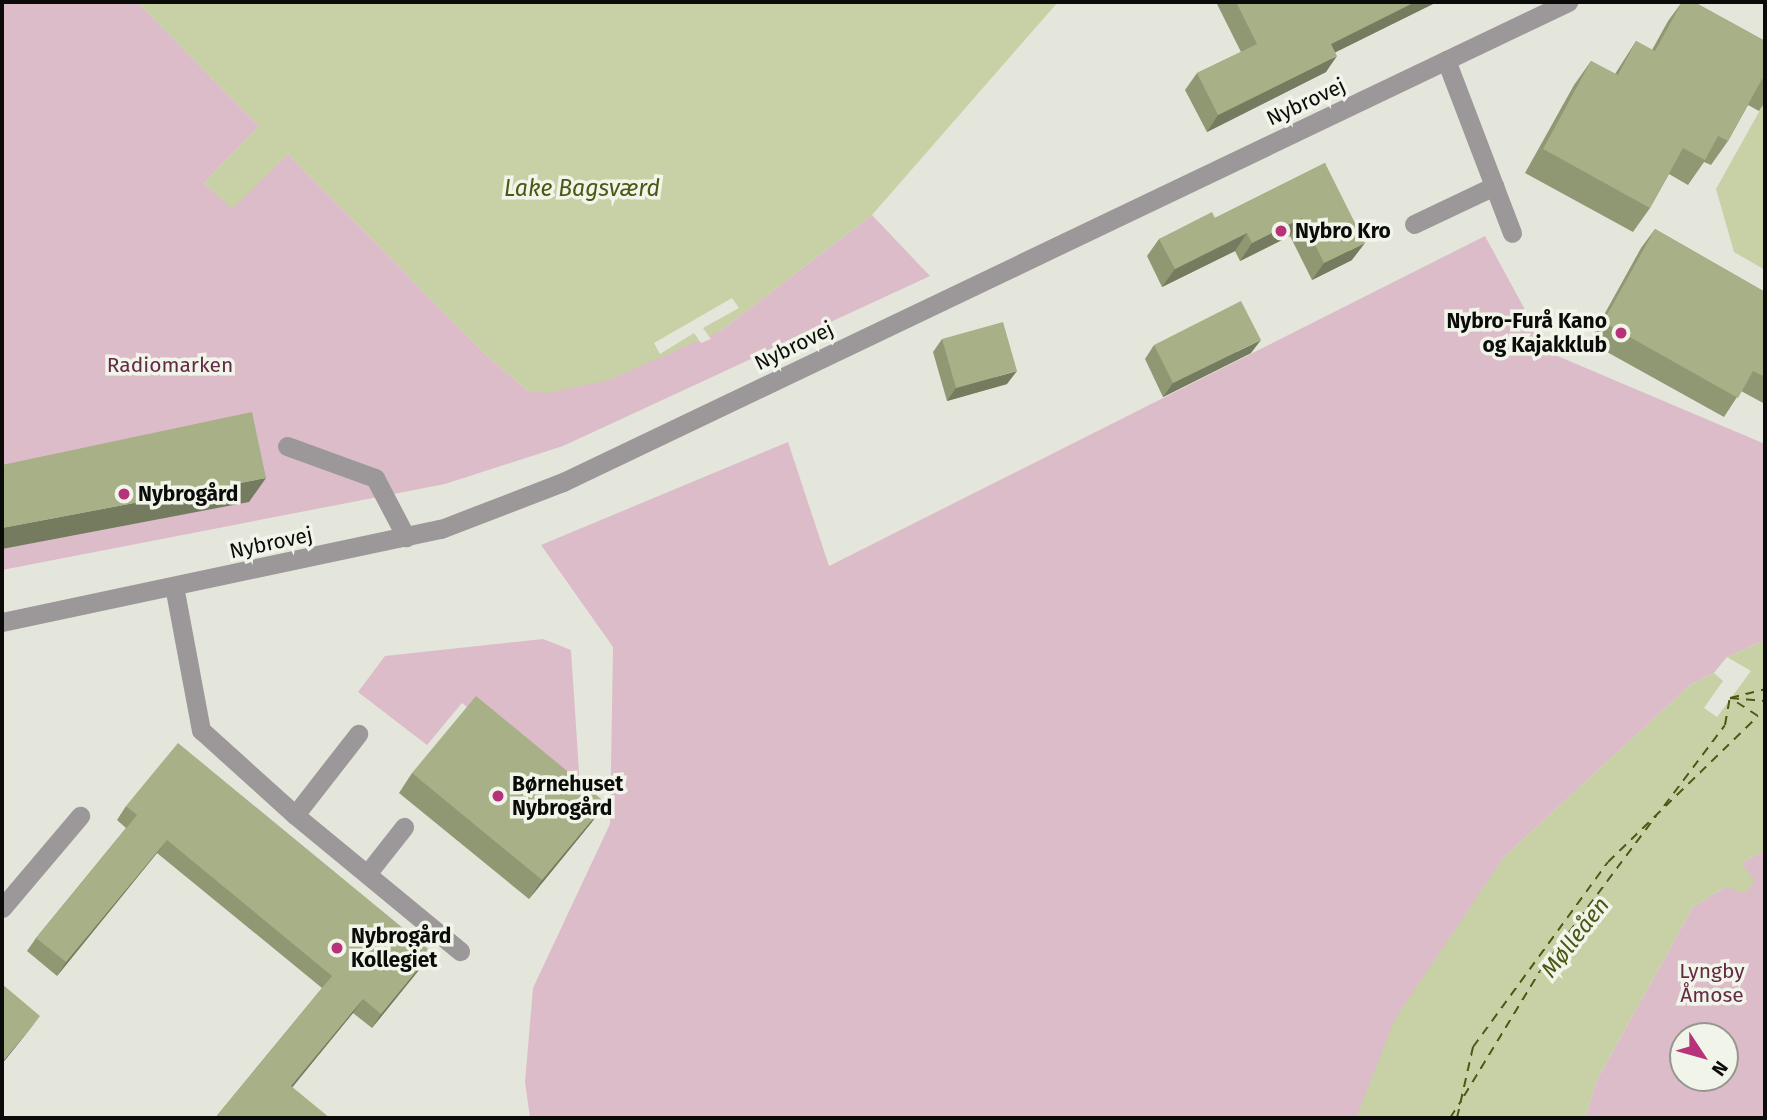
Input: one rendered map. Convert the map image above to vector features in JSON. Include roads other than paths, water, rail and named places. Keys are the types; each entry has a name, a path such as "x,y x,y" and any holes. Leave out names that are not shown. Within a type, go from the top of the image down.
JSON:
{"street":[{"name":"Nybrovej","path":"2,622 442,529 564,482 1568,2"},
{"path":"1446,60 1512,233"},
{"path":"1414,224 1494,186"},
{"path":"287,446 375,478 406,537"},
{"path":"174,586 201,730 295,815 460,951"},
{"path":"295,815 358,734"},
{"path":"2,908 80,816"},
{"path":"367,874 404,827"}],"water":[{"name":"Lake Bagsværd","path":"137,2 1058,2 872,215 720,331 609,380 549,393 528,391 485,354 288,154 232,209 204,183 259,126"},
{"path":"1765,101 1765,270 1734,252 1716,189"},
{"name":"Mølleåen","path":"1765,640 1765,850 1742,863 1755,882 1744,893 1725,887 1693,907 1597,1080 1585,1118 1356,1118 1395,1019 1503,858 1690,685 1714,673 1727,657"}],"place":[{"name":"Nybro Kro","path":"1281,231"},
{"name":"Nybro-Furå Kano og Kajakklub","path":"1621,333"},
{"name":"Nybrogård","path":"124,494"},
{"name":"Børnehuset Nybrogård","path":"498,796"},
{"name":"Nybrogård Kollegiet","path":"337,948"}],"park label":[{"name":"Radiomarken","path":"170,365"},
{"name":"Lyngby Åmose","path":"1712,983"}]}
